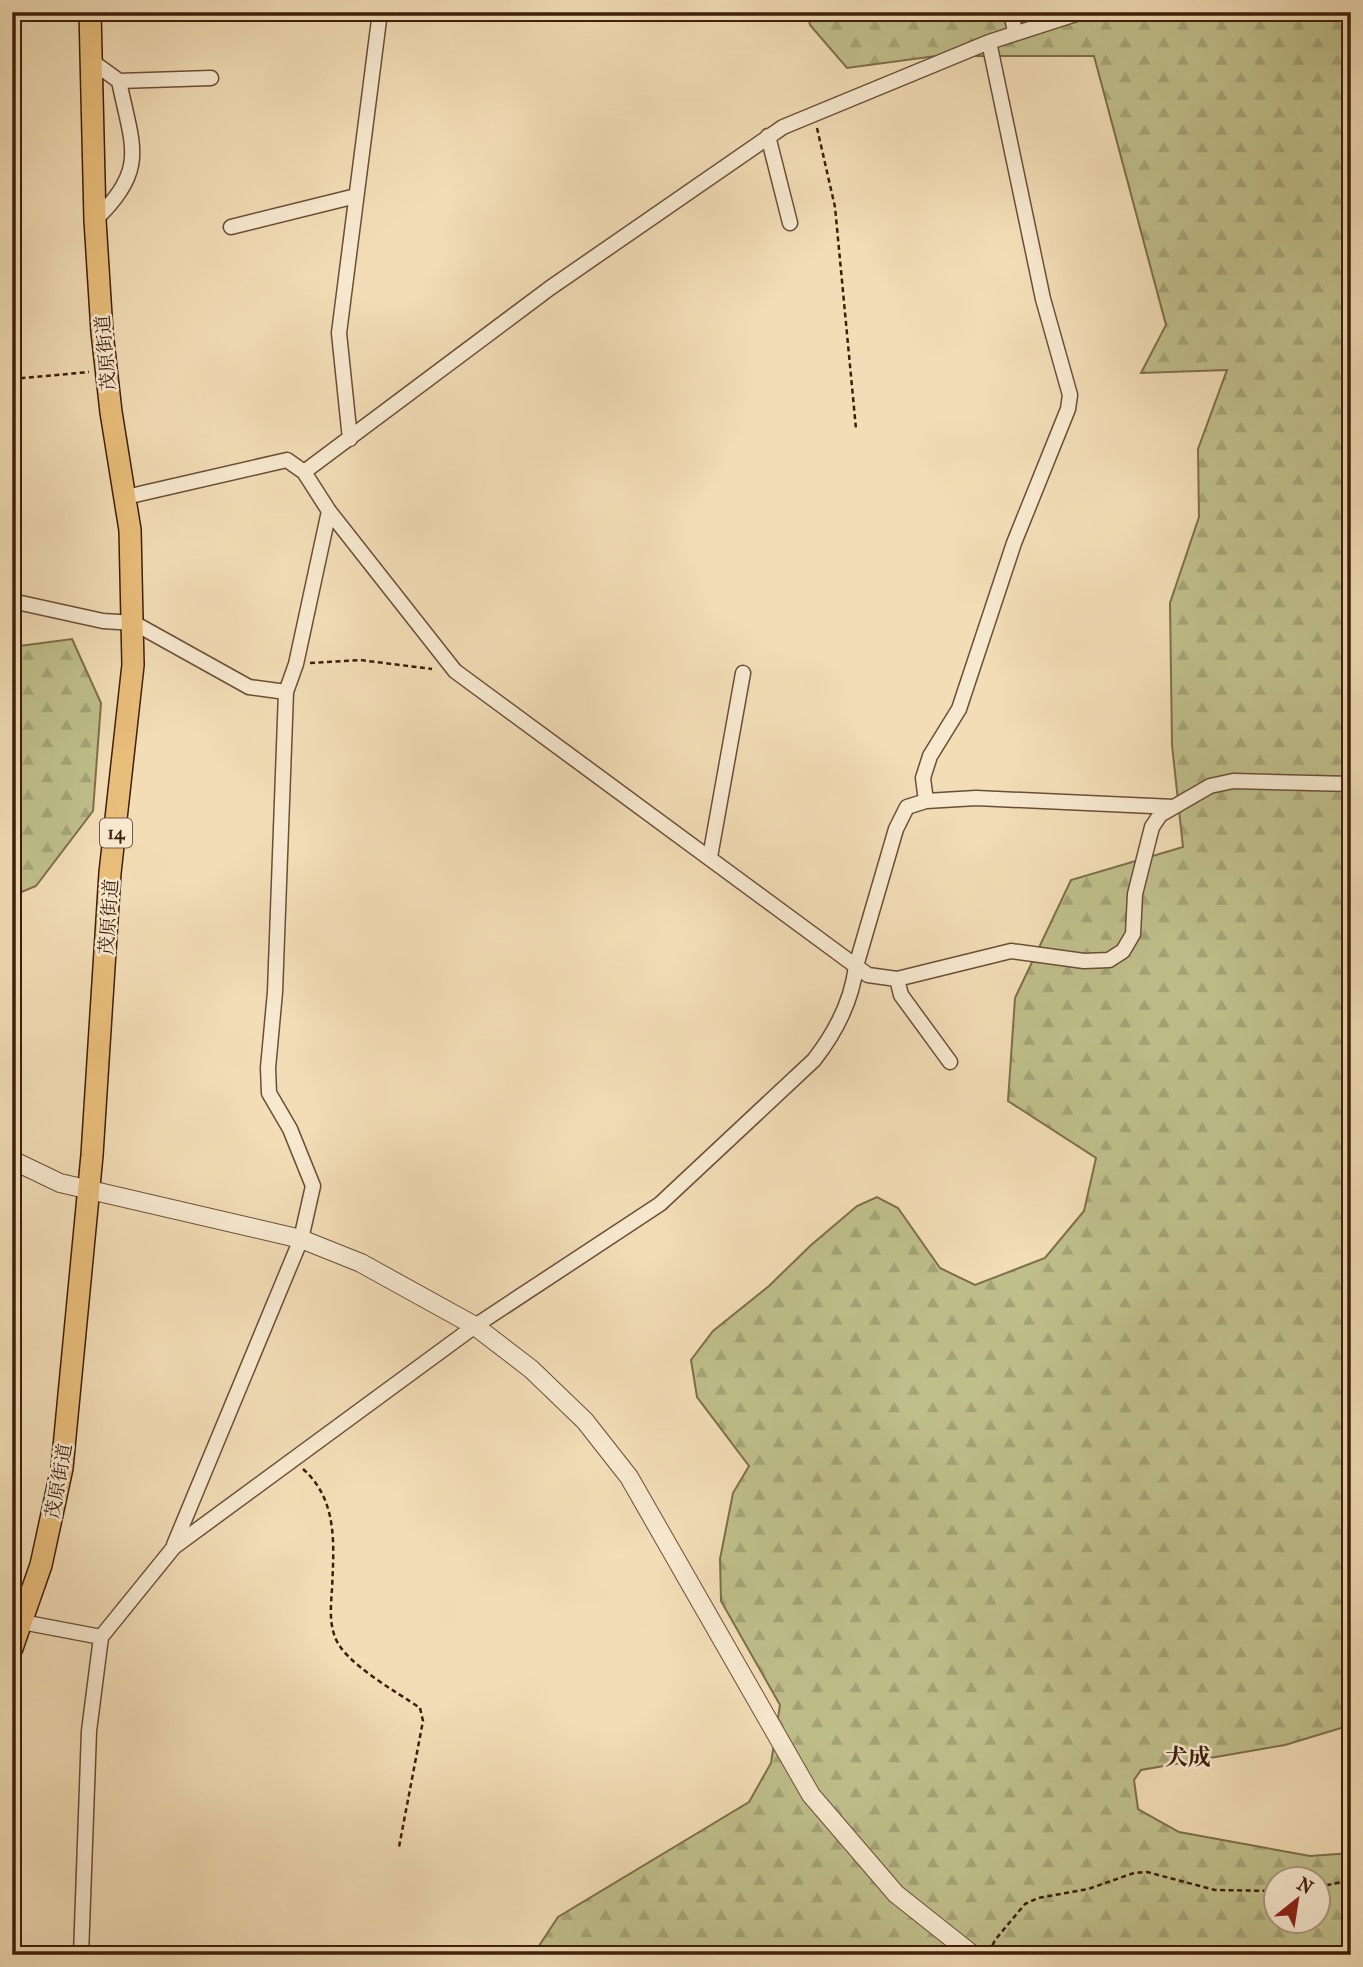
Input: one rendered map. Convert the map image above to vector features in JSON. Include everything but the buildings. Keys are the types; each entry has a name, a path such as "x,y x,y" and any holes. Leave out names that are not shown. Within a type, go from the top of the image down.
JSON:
{"main road":[{"name":"茂原街道","path":"12,1648 41,1565 57,1500 90,1191 110,873 130,714 134,573 126,497 106,371 95,220 90,12"}],"street":[{"path":"351,439 339,333 380,12"},
{"path":"1011,12 1015,32"},
{"path":"304,472 550,288 768,136 814,114 989,42 1082,12"},
{"path":"926,801 923,778 930,756 959,709 1014,543 1069,402 1043,299 989,42"},
{"path":"90,60 120,81 211,78"},
{"path":"95,220 118,198 130,179 134,159 120,81"},
{"path":"768,136 790,223"},
{"path":"231,227 356,196"},
{"path":"126,497 286,460 304,472 329,511 455,671 868,975 897,979 1011,951 1084,961 1109,960 1123,951 1133,934 1135,894 1152,827 1160,815 1210,786 1233,781 1351,784"},
{"path":"174,1547 301,1240 313,1186 290,1129 269,1093 268,1068 275,992 286,692 296,664 329,511"},
{"path":"12,601 103,621 134,623 249,687 286,692"},
{"path":"710,857 743,673"},
{"path":"81,1955 89,1731 102,1637 174,1547 475,1326 660,1203 814,1060 827,1044 853,988 856,966 896,829 907,807 926,801 976,798 1174,807"},
{"path":"897,979 901,995 950,1062"},
{"path":"12,1160 60,1183 301,1240 372,1268 475,1326 531,1369 585,1421 629,1477 811,1795 853,1849 896,1894 973,1955"},
{"path":"22,1622 102,1637"}],"path":[{"path":"814,114 835,207 856,429"},
{"path":"12,379 106,371"},
{"path":"296,664 360,660 455,671"},
{"path":"293,1459 313,1477 328,1501 335,1637 345,1653 420,1708 423,1721 400,1847"},
{"path":"989,1955 995,1940 1025,1905 1038,1898 1088,1889 1134,1873 1147,1872 1215,1890 1262,1891"},
{"path":"1332,1884 1351,1880"}],"green space":[{"path":"807,12 1351,12 1351,1725 1285,1745 1141,1770 1134,1780 1138,1809 1179,1832 1310,1856 1351,1853 1351,1955 533,1955 558,1917 749,1802 771,1763 780,1705 721,1601 720,1559 733,1493 749,1466 697,1397 691,1360 713,1331 769,1286 857,1206 877,1197 898,1208 940,1268 975,1285 1045,1258 1084,1211 1096,1158 1008,1101 1015,998 1071,880 1183,847 1172,745 1170,603 1199,517 1198,449 1227,370 1141,373 1166,325 1094,56 936,56 847,68 810,25"},
{"path":"72,639 101,703 93,811 36,886 12,896 12,647"}],"district":[{"name":"犬成","path":"1188,1757"}]}
